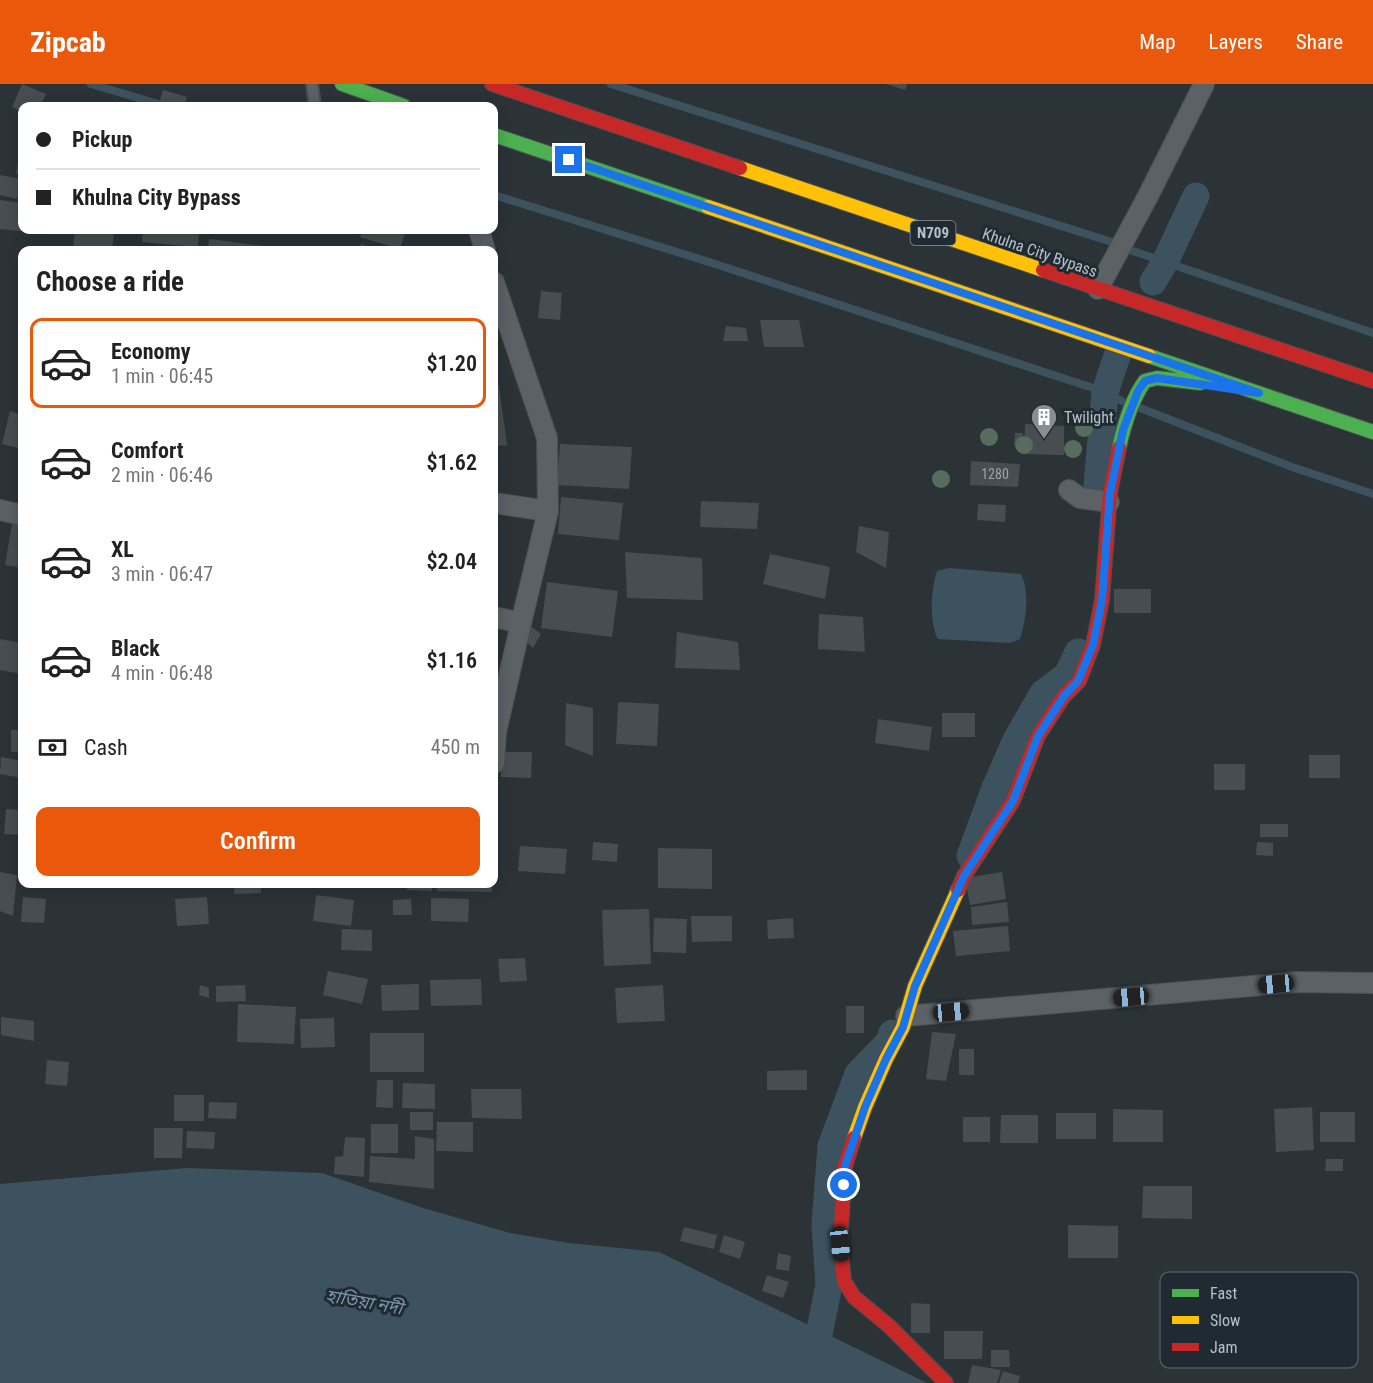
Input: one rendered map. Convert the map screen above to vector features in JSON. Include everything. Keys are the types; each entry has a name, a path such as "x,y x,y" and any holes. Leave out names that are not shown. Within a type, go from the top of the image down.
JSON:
{"main road":[{"path":"342,84 393,102"},
{"name":"Khulna City Bypass","path":"492,84 1373,381"},
{"path":"498,136 1373,432"},
{"path":"946,1383 889,1326 854,1298 844,1281 840,1244 845,1166 865,1107 906,1016 915,986 964,876 1013,801 1038,736 1064,696 1078,681 1093,645 1102,600 1109,502 1123,430 1138,391 1145,381 1157,378 1259,393"}],"street":[{"path":"1098,289 1204,84"},
{"path":"498,294 547,438 548,512 498,719"},
{"path":"1069,490 1080,498 1109,502"},
{"path":"498,504 548,512"},
{"path":"0,510 18,514"},
{"path":"498,618 521,622"},
{"path":"906,1016 1297,982 1373,983"}],"lane":[{"path":"312,84 314,102"}],"water":[{"path":"949,568 1021,574 1024,581 1026,606 1020,639 1010,643 938,639 932,615 933,587 937,571"},
{"name":"হাতিয়া নদী","path":"187,1168 322,1173 423,1208 510,1233 569,1243 659,1252 927,1383 0,1383 0,1184"}],"building":[{"path":"22,84 46,94 42,102 18,102 18,110 12,107"},
{"path":"886,84 907,84 905,90"},
{"path":"163,90 187,97 185,102 159,102"},
{"path":"0,175 18,178 17,199 0,195"},
{"path":"0,200 18,202 18,231 0,229"},
{"path":"75,234 114,234 112,246 73,246"},
{"path":"143,234 199,234 198,246 142,242"},
{"path":"361,234 405,234 401,246 390,246 360,237"},
{"path":"209,239 265,246 208,246"},
{"path":"541,291 562,293 560,320 538,318"},
{"path":"760,320 799,320 804,347 764,347"},
{"path":"726,326 746,328 748,341 723,341"},
{"path":"498,385 499,385 507,446 498,445"},
{"path":"10,411 18,414 18,448 2,444"},
{"name":"Twilight","path":"1025,424 1064,426 1064,455 1024,454"},
{"path":"1015,433 1023,433 1022,444 1014,444"},
{"path":"560,444 632,447 629,489 557,485"},
{"path":"971,461 1020,464 1018,487 970,485"},
{"path":"561,497 623,503 619,540 558,534"},
{"path":"701,501 759,503 757,529 700,527"},
{"path":"978,504 1006,505 1005,522 977,520"},
{"path":"12,523 18,524 18,567 5,565"},
{"path":"859,526 889,532 886,568 856,552"},
{"path":"625,552 702,558 703,600 627,598"},
{"path":"770,554 830,567 825,599 763,584"},
{"path":"547,582 618,591 612,637 541,628"},
{"path":"1114,589 1151,589 1151,613 1114,613"},
{"path":"819,614 863,617 865,652 818,649"},
{"path":"532,627 541,634 533,648 521,637"},
{"path":"677,632 738,642 740,670 675,668"},
{"path":"0,639 18,642 18,673 0,670"},
{"path":"618,702 659,704 657,746 616,744"},
{"path":"566,703 593,708 593,756 565,745"},
{"path":"942,713 975,713 975,737 942,737"},
{"path":"878,719 932,727 929,751 875,743"},
{"path":"11,730 18,730 18,752 11,752"},
{"path":"501,752 532,752 531,778 501,777"},
{"path":"1309,755 1340,755 1340,778 1309,778"},
{"path":"1,757 18,760 18,777 0,774"},
{"path":"1214,764 1245,764 1245,790 1214,790"},
{"path":"6,809 18,810 18,835 4,834"},
{"path":"1260,824 1288,824 1288,837 1260,837"},
{"path":"593,842 618,844 617,862 592,860"},
{"path":"1257,842 1273,843 1273,856 1256,855"},
{"path":"520,846 567,849 565,874 518,871"},
{"path":"658,848 712,849 712,889 658,888"},
{"path":"0,872 17,875 13,916 0,911"},
{"path":"1002,872 1006,899 970,905 965,878"},
{"path":"234,888 261,888 261,893 234,894"},
{"path":"407,888 432,888 432,891 407,890"},
{"path":"437,888 492,888 492,892 437,891"},
{"path":"316,895 354,900 351,926 313,921"},
{"path":"23,897 46,899 44,923 21,922"},
{"path":"207,897 209,924 177,926 175,899"},
{"path":"431,898 469,899 468,922 431,921"},
{"path":"411,899 412,915 393,915 393,900"},
{"path":"1007,902 1009,922 972,925 971,907"},
{"path":"649,909 651,964 604,966 602,910"},
{"path":"691,916 732,916 732,941 692,942"},
{"path":"654,918 687,919 686,953 653,952"},
{"path":"793,918 794,938 768,939 767,920"},
{"path":"1008,926 1010,951 956,956 953,931"},
{"path":"342,929 372,930 372,951 341,950"},
{"path":"525,958 527,981 500,982 498,959"},
{"path":"328,971 368,979 362,1004 323,995"},
{"path":"481,979 482,1005 431,1006 430,980"},
{"path":"419,984 419,1010 382,1011 381,985"},
{"path":"200,985 209,988 209,998 199,995"},
{"path":"245,985 246,1001 216,1002 216,986"},
{"path":"663,985 665,1021 617,1023 615,988"},
{"path":"238,1004 296,1007 294,1044 237,1042"},
{"path":"846,1006 864,1006 864,1033 846,1033"},
{"path":"1,1017 34,1021 34,1041 1,1035"},
{"path":"334,1018 335,1047 301,1048 300,1019"},
{"path":"932,1032 956,1034 946,1081 926,1079"},
{"path":"370,1033 424,1033 424,1072 370,1072"},
{"path":"959,1049 974,1049 974,1075 959,1075"},
{"path":"47,1060 69,1062 67,1086 45,1084"},
{"path":"807,1070 807,1090 767,1090 767,1071"},
{"path":"377,1080 393,1080 393,1108 376,1107"},
{"path":"403,1083 435,1084 435,1109 402,1108"},
{"path":"471,1089 521,1089 522,1119 472,1118"},
{"path":"174,1095 204,1095 204,1121 174,1121"},
{"path":"209,1102 237,1103 236,1119 208,1118"},
{"path":"1312,1107 1314,1150 1276,1152 1274,1109"},
{"path":"1113,1109 1163,1110 1163,1142 1113,1142"},
{"path":"410,1112 433,1112 433,1130 410,1130"},
{"path":"1320,1112 1355,1112 1355,1142 1320,1142"},
{"path":"1056,1113 1096,1113 1096,1139 1056,1139"},
{"path":"1001,1115 1038,1115 1038,1143 1000,1143"},
{"path":"963,1117 990,1117 990,1142 963,1142"},
{"path":"437,1122 473,1122 473,1152 436,1151"},
{"path":"371,1124 398,1124 398,1153 371,1153"},
{"path":"154,1128 183,1128 182,1158 154,1158"},
{"path":"187,1131 215,1132 214,1149 186,1148"},
{"path":"415,1136 434,1139 434,1189 369,1182 370,1156 415,1159"},
{"path":"345,1137 365,1138 364,1177 334,1174 335,1157 343,1156"},
{"path":"1326,1159 1343,1159 1343,1171 1325,1171"},
{"path":"1143,1186 1192,1186 1192,1219 1142,1218"},
{"path":"1068,1225 1118,1226 1118,1258 1068,1258"},
{"path":"684,1227 717,1235 714,1249 680,1241"},
{"path":"724,1235 745,1242 740,1259 719,1252"},
{"path":"778,1253 791,1256 789,1271 776,1269"},
{"path":"767,1275 789,1282 783,1298 762,1291"},
{"path":"911,1303 930,1304 930,1333 911,1333"},
{"path":"944,1331 983,1331 982,1359 944,1359"},
{"path":"991,1350 1009,1350 1010,1367 991,1367"},
{"path":"972,1365 1001,1370 997,1383 968,1383"},
{"path":"1003,1371 1020,1376 1018,1383 999,1383"}],"waterway":[{"path":"91,84 152,102"},
{"path":"611,84 1115,243"},
{"path":"498,196 709,262 1105,392 1122,401"},
{"path":"1153,282 1196,196"},
{"path":"1130,250 1373,333"},
{"path":"1096,497 1105,392 1118,353"},
{"path":"1140,408 1292,467 1373,494"},
{"path":"970,856 995,788 1016,740 1043,693 1067,675 1078,652"},
{"path":"809,1383 829,1285 825,1224 831,1146 858,1074 889,1042 892,1033"}],"traffic: fast":[{"path":"342,84 393,102"},
{"path":"498,136 708,207"},
{"path":"1149,356 1373,432"},
{"path":"1119,448 1129,413 1145,381 1157,378 1200,383"}],"traffic: slow":[{"path":"740,168 1043,270"},
{"path":"708,207 1149,356"},
{"path":"854,1138 886,1059 903,1027 915,986 958,890"}],"traffic: jam":[{"path":"492,84 740,168"},
{"path":"1043,270 1373,381"},
{"path":"958,890 964,876 1013,801 1038,736 1064,696 1079,681 1093,645 1102,600 1110,493 1119,448"},
{"path":"854,1138 845,1166 840,1244 844,1281 854,1297 889,1326 946,1383"}],"place":[{"name":"Twilight","path":"1044,440"}],"route":[{"path":"569,160 1259,393 1157,378 1145,381 1138,391 1123,430 1110,493 1102,600 1093,645 1078,681 1064,696 1038,736 1013,801 964,876 915,986 903,1027 865,1107 845,1166 844,1185"}]}
